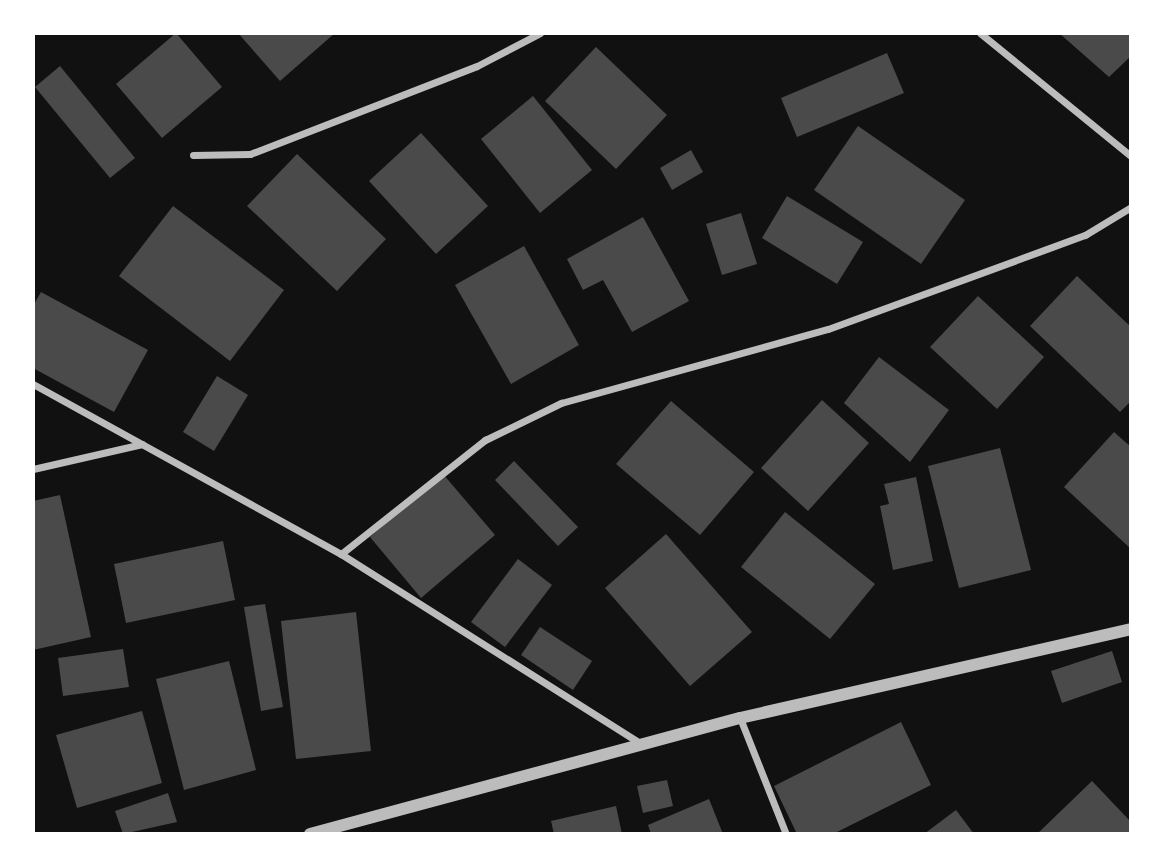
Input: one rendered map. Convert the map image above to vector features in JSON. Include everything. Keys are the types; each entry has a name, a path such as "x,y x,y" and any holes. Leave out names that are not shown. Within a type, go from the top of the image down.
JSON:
{"street":[{"path":"193,155 250,155 477,66 540,33"},
{"path":"980,33 1131,156"},
{"path":"341,554 485,440 561,403 828,329 1084,235 1131,207"},
{"path":"33,384 341,554 642,745"},
{"path":"33,469 142,444"},
{"path":"310,834 740,718 1131,629"},
{"path":"740,718 786,834"}],"building":[{"path":"176,33 222,87 162,138 116,84"},
{"path":"238,33 335,33 280,81"},
{"path":"1059,33 1131,33 1131,56 1109,77"},
{"path":"596,47 667,115 616,169 545,101"},
{"path":"887,53 904,93 797,137 781,98"},
{"path":"60,66 135,158 110,178 35,87"},
{"path":"533,96 592,170 540,213 481,139"},
{"path":"858,126 965,200 921,264 814,190"},
{"path":"421,133 488,206 436,254 369,181"},
{"path":"691,150 703,172 672,190 660,168"},
{"path":"297,154 386,239 337,291 247,206"},
{"path":"787,196 863,242 837,284 762,238"},
{"path":"173,206 284,290 230,361 119,276"},
{"path":"741,213 757,264 722,275 706,224"},
{"path":"643,217 689,301 632,332 603,280 583,290 567,259"},
{"path":"524,246 579,345 511,384 455,285"},
{"path":"1077,276 1131,327 1131,401 1120,412 1030,326"},
{"path":"41,292 148,350 114,412 33,368 33,306"},
{"path":"978,296 1044,357 997,409 930,347"},
{"path":"879,357 949,410 910,462 844,403"},
{"path":"217,376 248,395 214,451 183,432"},
{"path":"822,400 869,443 808,511 761,468"},
{"path":"671,401 754,472 700,535 616,464"},
{"path":"1114,432 1131,447 1131,549 1064,487"},
{"path":"1000,448 1031,570 959,588 928,466"},
{"path":"514,461 578,527 558,546 495,480"},
{"path":"443,474 495,535 421,598 370,537"},
{"path":"916,477 933,561 893,570 880,506 889,504 884,484"},
{"path":"60,495 91,637 33,650 33,501"},
{"path":"785,512 875,584 830,639 741,567"},
{"path":"666,534 752,632 690,686 605,588"},
{"path":"223,541 235,600 126,623 114,564"},
{"path":"518,559 552,585 505,647 471,622"},
{"path":"265,604 283,707 261,711 244,607"},
{"path":"356,612 371,751 296,759 281,621"},
{"path":"540,627 592,661 573,690 521,655"},
{"path":"123,649 129,687 63,696 58,658"},
{"path":"1112,651 1122,682 1062,703 1051,671"},
{"path":"229,661 256,770 184,790 156,679"},
{"path":"142,711 162,783 77,808 56,735"},
{"path":"901,722 931,785 833,834 797,834 774,786"},
{"path":"667,780 673,806 643,813 637,786"},
{"path":"1092,781 1131,822 1131,834 1037,834"},
{"path":"168,793 177,822 123,834 115,811"},
{"path":"709,799 723,834 651,834 648,825"},
{"path":"616,806 622,834 554,834 551,821"},
{"path":"956,810 974,834 924,834"}]}
